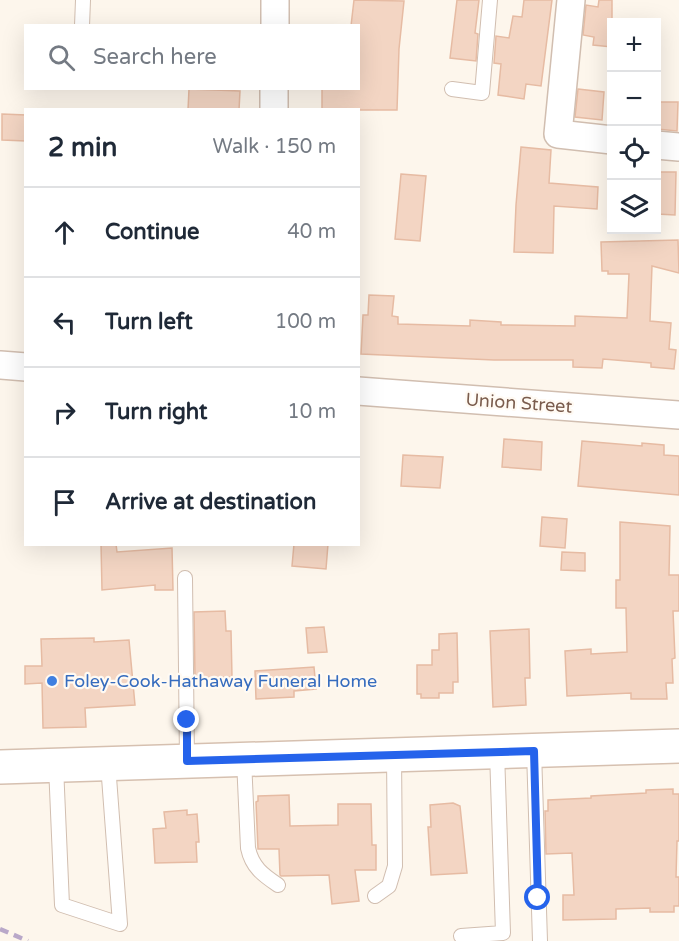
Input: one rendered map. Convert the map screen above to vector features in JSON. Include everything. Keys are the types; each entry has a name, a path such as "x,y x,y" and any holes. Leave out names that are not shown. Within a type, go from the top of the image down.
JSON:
{"main road":[{"path":"0,767 679,746"}],"street":[{"path":"275,0 275,24"},
{"path":"571,0 558,134 607,139"},
{"path":"274,90 274,108"},
{"path":"661,145 679,147"},
{"path":"0,365 24,367"},
{"name":"Union Street","path":"360,391 679,415"}],"lane":[{"path":"82,24 83,0"},
{"path":"452,89 482,93 490,0"},
{"path":"185,578 187,761"},
{"path":"534,751 540,941"},
{"path":"461,936 503,933 497,752"},
{"path":"375,896 389,886 395,866 394,755"},
{"path":"244,760 248,848 251,860 257,869 278,885"},
{"path":"56,766 62,905 120,924 108,764"}],"building":[{"path":"354,0 404,1 399,49 397,110 322,108 322,90 360,90 360,24 351,24"},
{"path":"457,0 479,0 475,33 478,34 476,61 450,58"},
{"path":"524,0 552,0 541,86 526,84 524,99 498,95 501,64 494,63 496,36 509,38 513,16 522,17"},
{"path":"599,0 612,0 612,18 607,18 607,46 593,45 594,37 583,35 586,5 598,7"},
{"path":"578,89 604,92 602,120 575,117"},
{"path":"189,90 240,91 239,108 188,108"},
{"path":"661,102 678,102 677,131 661,129"},
{"path":"2,114 24,115 24,141 2,140"},
{"path":"521,147 551,150 549,183 598,187 597,209 554,206 553,253 514,252"},
{"path":"661,172 676,172 675,215 661,214"},
{"path":"401,174 426,176 420,241 395,239"},
{"path":"678,240 679,273 652,266 650,321 671,323 669,349 676,350 674,369 651,367 651,363 603,359 602,368 573,367 573,360 494,360 361,354 363,315 368,315 369,295 394,296 392,316 398,317 398,324 470,326 470,320 501,322 501,325 575,326 575,316 627,318 629,274 608,274 608,271 602,271 601,242"},
{"path":"504,439 542,442 541,470 502,467"},
{"path":"582,441 642,446 642,443 664,445 664,455 679,456 679,495 578,486"},
{"path":"403,455 443,457 440,488 401,486"},
{"path":"542,517 567,519 565,548 540,546"},
{"path":"620,522 670,526 669,575 679,575 679,611 673,611 675,658 672,659 673,683 666,683 667,699 631,699 631,693 567,696 565,651 591,649 591,654 627,652 626,608 616,608 616,580 620,580"},
{"path":"101,546 116,546 117,552 172,548 173,590 155,590 155,585 102,590"},
{"path":"294,546 328,546 326,569 292,566"},
{"path":"562,552 585,553 585,571 561,570"},
{"path":"225,611 226,631 231,631 232,677 195,678 194,612"},
{"path":"324,627 327,652 308,653 306,628"},
{"path":"529,629 530,678 525,678 526,705 493,707 490,631"},
{"path":"457,633 458,682 453,682 453,693 439,693 439,698 421,698 421,694 417,694 417,665 432,665 432,650 439,650 439,634"},
{"path":"94,638 94,642 129,640 135,705 85,708 86,727 43,728 42,683 25,684 25,666 42,666 41,639"},
{"path":"314,667 316,689 294,691 294,697 256,699 255,671"},
{"path":"673,789 673,794 679,794 676,877 679,877 679,906 674,906 674,912 650,912 650,908 616,909 616,919 563,920 563,895 574,895 572,853 546,854 545,811 548,811 548,800"},
{"path":"289,795 290,826 338,825 338,804 371,804 372,845 376,845 376,870 355,870 359,901 332,904 329,875 281,876 279,849 258,849 256,802 258,796"},
{"path":"453,803 460,806 467,873 431,875 428,827 431,827 430,805"},
{"path":"187,810 187,815 197,814 199,842 196,842 197,862 155,863 153,829 166,828 164,812"}],"railway":[{"path":"0,929 28,941"}],"place":[{"name":"Foley-Cook-Hathaway Funeral Home","path":"52,681"}],"route":[{"path":"187,720 187,761 534,751 538,898"}]}
